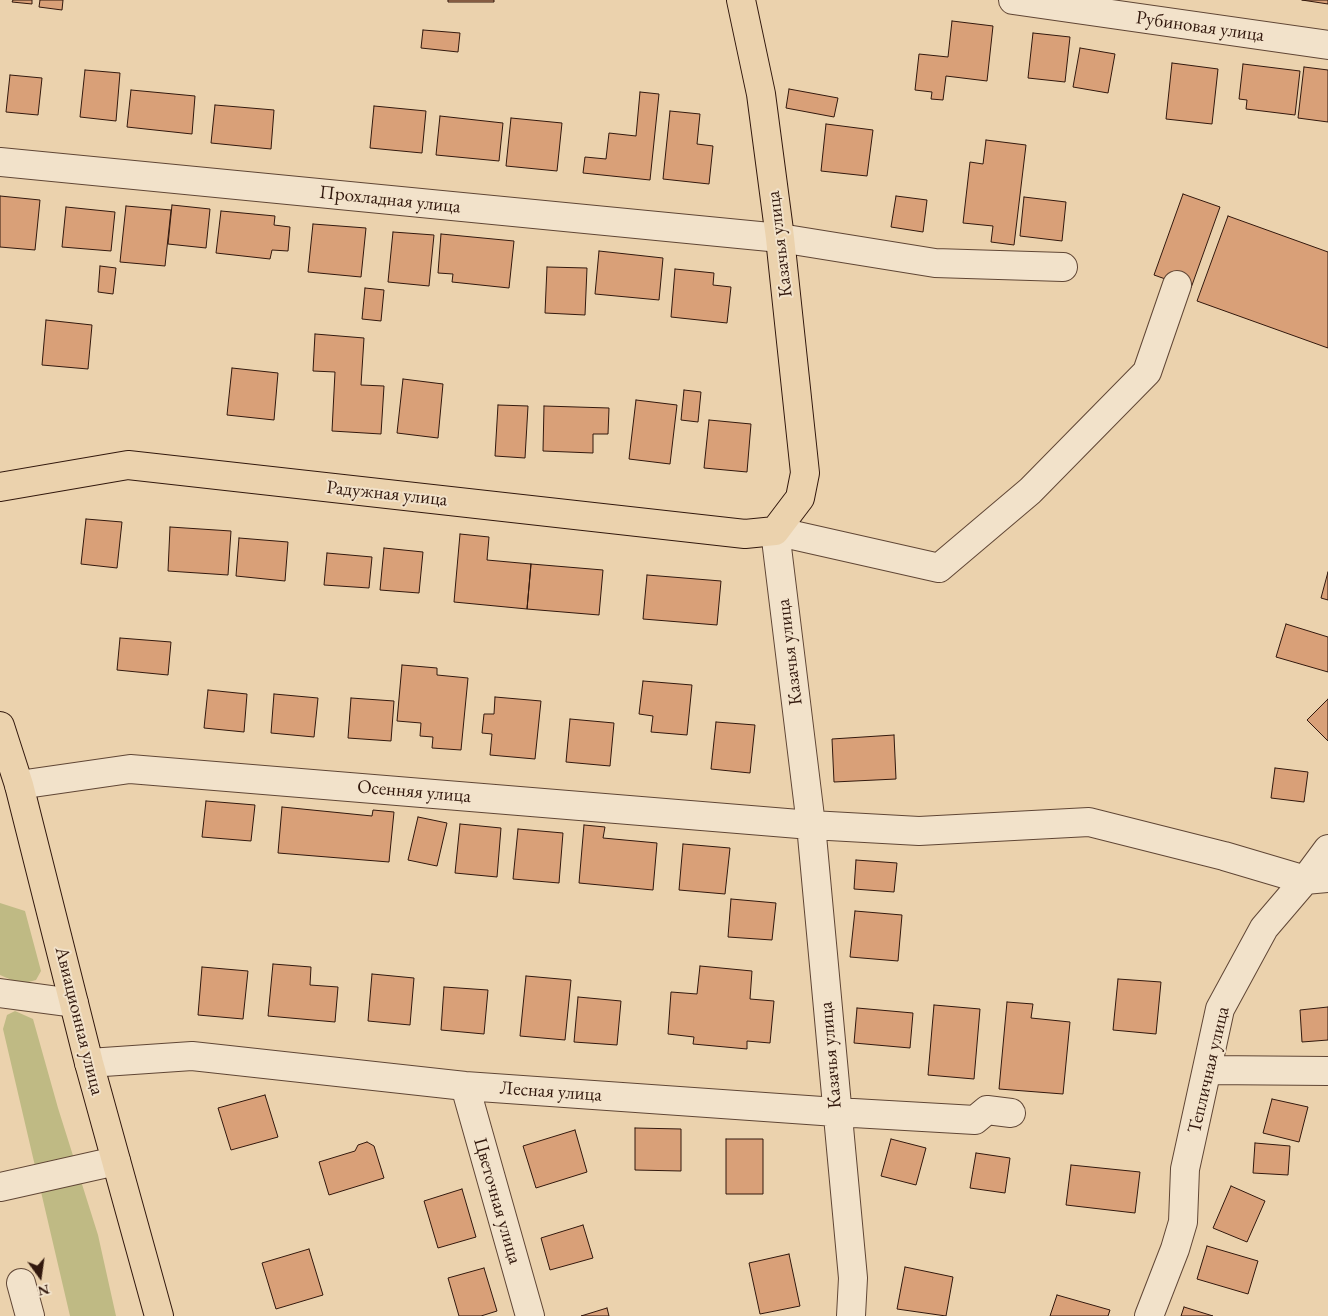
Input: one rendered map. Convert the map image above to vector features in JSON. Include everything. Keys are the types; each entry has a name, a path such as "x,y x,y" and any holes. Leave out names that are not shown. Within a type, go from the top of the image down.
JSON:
{"main road":[{"name":"Казачья улица","path":"741,0 761,94 780,238 805,473 800,498 775,531"},
{"name":"Радужная улица","path":"1,483 128,466 745,534 775,531"},
{"name":"Авиационная улица","path":"0,726 19,785 89,1063 158,1316"}],"street":[{"name":"Рубиновая улица","path":"1013,0 1328,45"},
{"name":"Прохладная улица","path":"0,162 780,238 935,263 1063,267"},
{"path":"775,531 939,568 1030,491 1147,372 1177,285"},
{"name":"Казачья улица","path":"775,531 811,825 836,1112 853,1278 851,1316"},
{"name":"Осенняя улица","path":"19,785 130,769 811,825 919,831 1089,822 1316,879"},
{"name":"Тепличная улица","path":"1149,1316 1183,1222 1185,1170 1220,1009 1264,928 1316,879 1328,849"},
{"path":"0,994 74,1003"},
{"name":"Лесная улица","path":"89,1063 192,1056 465,1086 836,1112 974,1120 987,1110 1011,1113"},
{"path":"1208,1070 1328,1071"},
{"name":"Цветочная улица","path":"465,1086 530,1316"},
{"path":"0,1187 116,1161"},
{"path":"21,1283 30,1316"}],"shaded area":[{"path":"0,903 25,911 41,971 36,980 21,984 0,975"},
{"path":"15,1011 33,1019 58,1108 98,1235 116,1316 70,1316 3,1029 7,1015"}],"building":[{"path":"13,0 32,0 32,4 12,2"},
{"path":"40,0 63,0 62,10 39,7"},
{"path":"448,0 494,0 494,2 448,2"},
{"path":"1302,0 1328,0 1328,4"},
{"path":"952,21 993,26 987,81 946,76 943,100 931,99 932,92 915,90 919,54 948,57"},
{"path":"423,30 460,33 458,52 421,48"},
{"path":"1033,33 1070,37 1065,82 1028,78"},
{"path":"1080,48 1115,54 1108,93 1073,87"},
{"path":"1172,63 1218,69 1212,124 1166,119"},
{"path":"1243,64 1300,71 1295,115 1246,109 1247,100 1239,99"},
{"path":"1304,67 1328,70 1328,122 1298,118"},
{"path":"85,70 120,73 116,121 80,117"},
{"path":"10,75 42,78 38,115 6,112"},
{"path":"789,89 838,98 834,117 786,108"},
{"path":"131,90 195,96 192,134 127,127"},
{"path":"640,92 659,94 650,180 583,173 585,157 606,159 609,133 636,136"},
{"path":"215,105 274,110 271,149 211,143"},
{"path":"374,106 426,111 422,153 370,148"},
{"path":"670,111 700,114 697,144 713,146 709,184 663,179"},
{"path":"440,116 503,123 499,161 436,155"},
{"path":"511,118 562,123 557,171 506,166"},
{"path":"826,124 873,130 867,176 821,171"},
{"path":"986,140 1026,145 1014,245 991,242 993,226 963,223 970,162 983,164"},
{"path":"1183,194 1220,207 1191,288 1154,275"},
{"path":"0,196 40,200 35,250 0,247"},
{"path":"896,196 927,200 923,232 891,227"},
{"path":"1024,197 1066,202 1062,241 1020,236"},
{"path":"172,205 210,209 206,248 168,244"},
{"path":"126,206 171,210 165,266 120,262"},
{"path":"66,207 115,212 111,251 62,247"},
{"path":"221,211 275,216 274,225 290,227 288,251 272,250 270,259 216,253"},
{"path":"1228,216 1328,252 1328,348 1197,301"},
{"path":"313,224 366,228 361,277 308,272"},
{"path":"393,232 434,235 429,286 388,282"},
{"path":"441,234 514,241 509,288 452,282 453,274 438,273"},
{"path":"599,251 663,258 659,300 595,294"},
{"path":"100,266 116,268 113,294 98,292"},
{"path":"547,267 587,268 585,315 545,313"},
{"path":"675,269 714,273 713,285 731,287 727,323 671,317"},
{"path":"365,288 384,290 381,321 362,319"},
{"path":"46,320 92,325 88,369 42,365"},
{"path":"315,334 364,338 361,385 384,386 381,434 332,431 335,372 313,371"},
{"path":"232,368 278,373 274,420 227,415"},
{"path":"403,379 443,384 438,438 397,433"},
{"path":"684,390 701,392 698,422 681,420"},
{"path":"636,400 677,405 670,464 629,459"},
{"path":"498,405 528,406 525,458 495,456"},
{"path":"544,406 609,408 608,434 593,434 593,453 543,451"},
{"path":"709,420 751,424 747,472 704,468"},
{"path":"86,519 122,522 117,568 81,564"},
{"path":"170,527 231,531 228,575 168,571"},
{"path":"460,534 489,537 487,560 531,564 527,609 454,602"},
{"path":"239,538 288,542 285,581 236,576"},
{"path":"384,548 423,552 419,593 380,590"},
{"path":"327,553 372,557 369,588 324,585"},
{"path":"531,564 603,570 599,615 527,609"},
{"path":"1328,572 1328,600 1321,598"},
{"path":"647,575 721,581 717,625 643,619"},
{"path":"1286,624 1328,637 1328,672 1276,657"},
{"path":"120,638 171,642 168,675 117,670"},
{"path":"402,665 437,668 437,675 468,678 461,750 432,748 433,737 420,736 421,723 397,721"},
{"path":"643,681 692,685 687,735 651,732 653,716 639,714"},
{"path":"208,690 247,694 244,732 204,728"},
{"path":"274,694 318,698 314,737 271,733"},
{"path":"495,697 541,701 535,759 490,755 492,734 482,733 484,714 494,714"},
{"path":"351,698 394,701 391,741 348,738"},
{"path":"1328,699 1328,741 1307,720"},
{"path":"570,719 614,723 610,766 566,762"},
{"path":"716,722 755,725 750,773 711,769"},
{"path":"894,735 896,779 834,782 832,739"},
{"path":"1275,768 1308,772 1304,802 1271,798"},
{"path":"206,801 255,805 251,841 202,837"},
{"path":"282,807 372,816 373,810 394,812 389,862 278,853"},
{"path":"418,817 447,823 437,866 408,860"},
{"path":"460,824 501,828 497,877 455,873"},
{"path":"584,825 605,827 603,838 657,843 653,890 579,883"},
{"path":"518,829 563,833 559,883 513,879"},
{"path":"683,844 730,848 725,894 679,890"},
{"path":"856,860 897,863 894,892 854,889"},
{"path":"731,899 776,903 772,940 728,937"},
{"path":"855,911 902,915 898,961 850,957"},
{"path":"273,964 311,967 310,985 338,987 335,1022 268,1016"},
{"path":"700,966 752,971 750,999 774,1001 770,1043 747,1041 747,1049 693,1044 694,1037 668,1034 671,992 697,994"},
{"path":"202,967 248,971 243,1019 198,1015"},
{"path":"372,974 414,978 410,1025 368,1021"},
{"path":"526,976 571,980 565,1040 520,1036"},
{"path":"1118,979 1161,982 1156,1034 1113,1030"},
{"path":"444,987 488,990 484,1034 441,1030"},
{"path":"578,997 621,1001 617,1045 574,1042"},
{"path":"1007,1002 1033,1004 1031,1018 1070,1022 1063,1094 999,1089"},
{"path":"934,1005 980,1009 974,1079 928,1075"},
{"path":"1328,1007 1328,1040 1302,1042 1300,1010"},
{"path":"857,1008 913,1013 910,1048 854,1043"},
{"path":"265,1095 278,1137 231,1150 218,1108"},
{"path":"1272,1099 1308,1107 1299,1142 1263,1133"},
{"path":"635,1128 681,1129 681,1171 635,1170"},
{"path":"575,1130 587,1172 536,1188 523,1146"},
{"path":"726,1139 763,1139 763,1194 726,1194"},
{"path":"891,1139 926,1148 916,1185 881,1176"},
{"path":"367,1142 374,1146 384,1178 329,1195 319,1162 355,1151 358,1145"},
{"path":"1255,1143 1290,1146 1288,1175 1253,1173"},
{"path":"976,1153 1010,1158 1005,1193 970,1188"},
{"path":"1071,1165 1140,1172 1135,1213 1066,1205"},
{"path":"1231,1186 1265,1201 1247,1242 1213,1228"},
{"path":"462,1189 476,1237 438,1248 424,1201"},
{"path":"583,1225 593,1258 550,1270 541,1238"},
{"path":"1207,1246 1258,1261 1248,1294 1197,1279"},
{"path":"309,1249 323,1295 276,1309 262,1263"},
{"path":"789,1254 800,1306 760,1314 749,1263"},
{"path":"905,1267 953,1277 946,1316 897,1309"},
{"path":"484,1268 497,1311 481,1316 459,1316 448,1278"},
{"path":"1057,1295 1110,1310 1108,1316 1050,1316"},
{"path":"1184,1307 1213,1316 1181,1316"},
{"path":"607,1308 609,1316 581,1316"}]}
